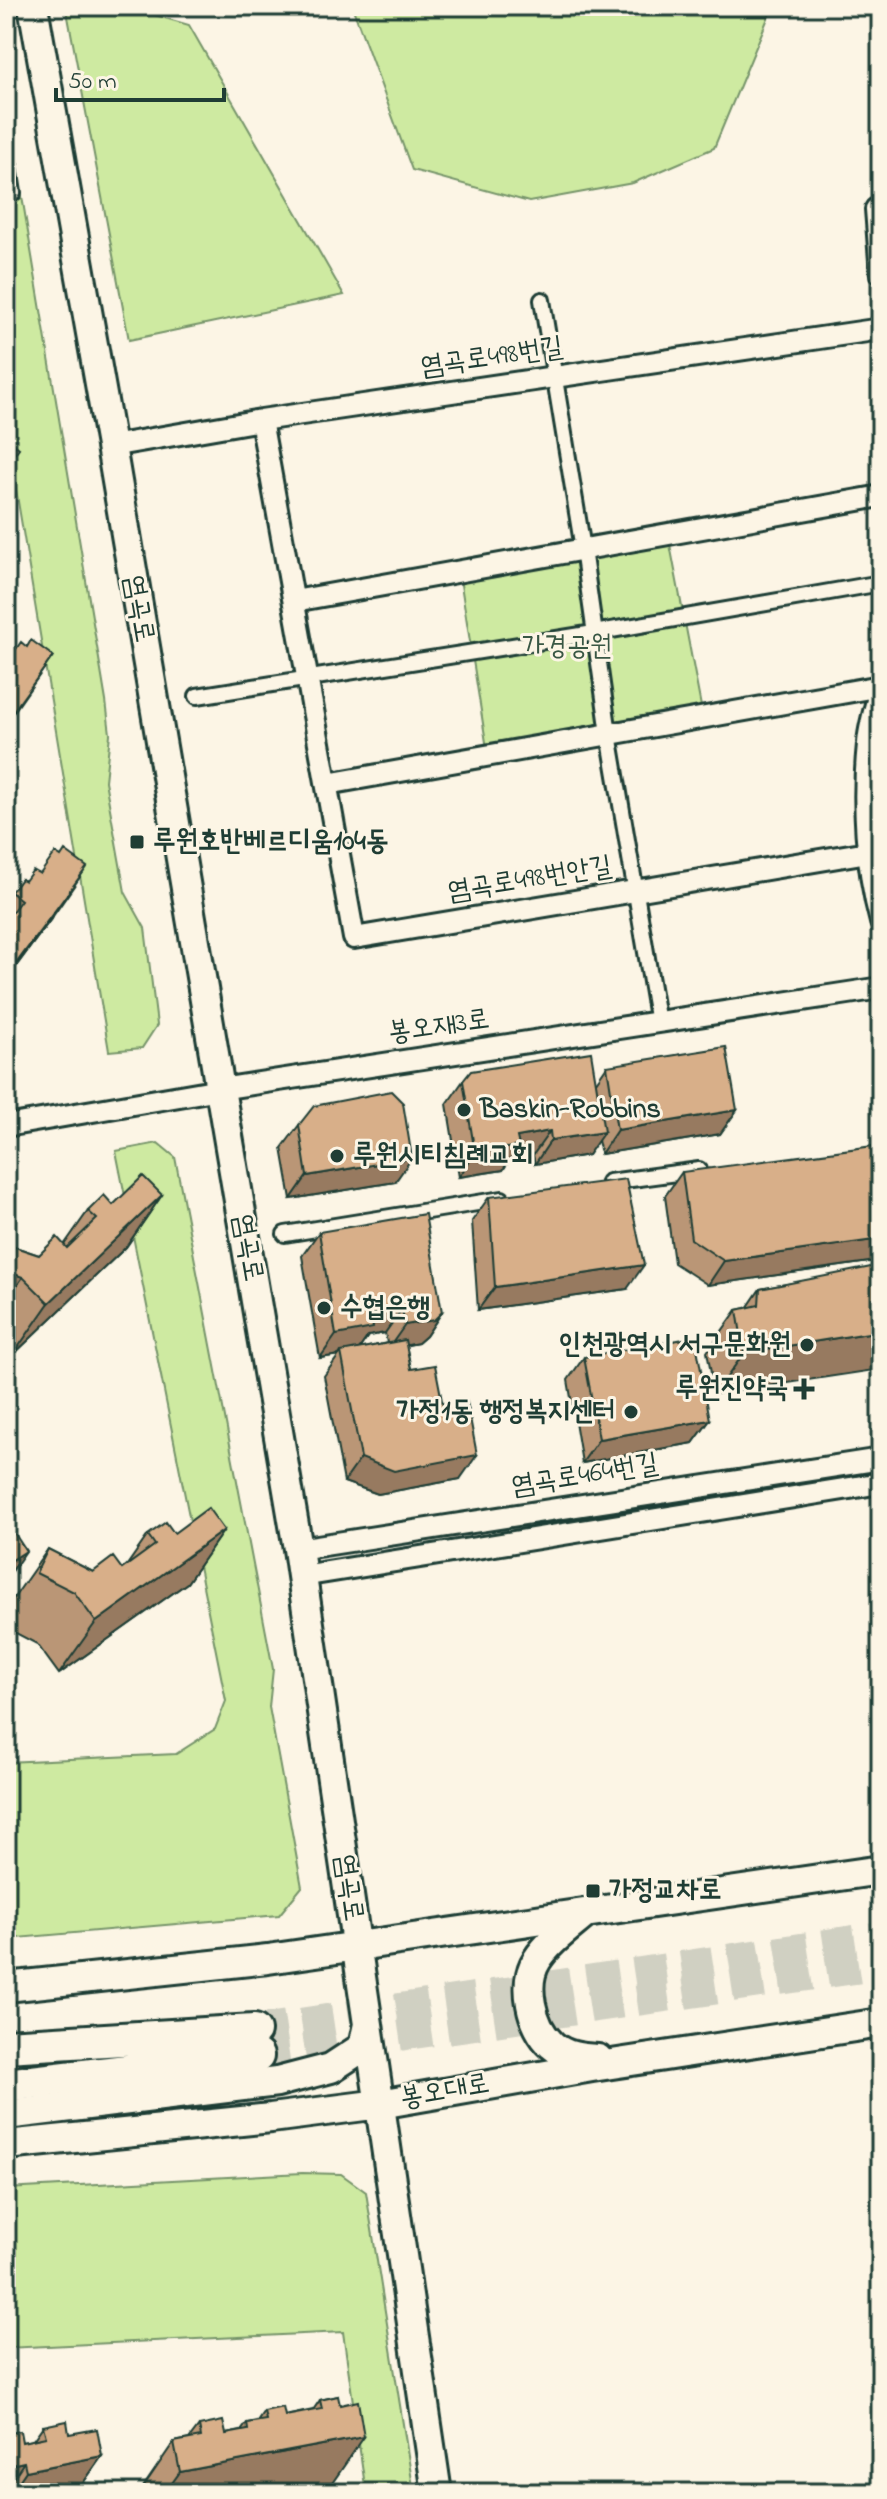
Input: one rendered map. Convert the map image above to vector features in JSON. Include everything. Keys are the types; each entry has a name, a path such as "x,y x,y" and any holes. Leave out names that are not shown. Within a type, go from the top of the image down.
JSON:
{"highway":[{"path":"6,2046 256,2043 6,2085"}],"main road":[{"name":"염곡로","path":"33,6 111,446 300,1562 437,2493"},
{"path":"6,1987 268,1959 881,1870"},
{"path":"587,1912 549,1945 536,1962 530,1982 532,2006 539,2029 552,2046 572,2057 623,2062"},
{"name":"봉오대로","path":"6,2145 380,2104 623,2062 881,2023"},
{"path":"6,2115 290,2079 331,2068 363,2047 368,2024"}],"street":[{"path":"6,146 13,193 6,193"},
{"path":"876,209 881,274"},
{"path":"542,300 583,549 609,734 658,1023"},
{"name":"염곡로498번길","path":"111,446 261,420 881,329"},
{"name":"염곡로498번안길","path":"261,420 354,938 868,852"},
{"path":"294,601 881,496"},
{"path":"197,696 594,633 881,583"},
{"path":"327,784 881,685 868,743 868,852 881,922"},
{"name":"봉오재3로","path":"6,1126 220,1089 881,988"},
{"path":"587,1186 711,1169"},
{"path":"285,1234 510,1198"},
{"name":"염곡로464번길","path":"300,1562 348,1541 881,1459"},
{"name":"염곡로464번길","path":"300,1562 355,1568 881,1483"},
{"path":"348,1541 340,1556 355,1568"}],"green space":[{"path":"66,6 124,6 189,25 344,295 129,340"},
{"path":"352,6 773,6 714,148 633,183 529,202 412,170"},
{"path":"6,100 106,701 110,734 105,781 125,892 145,928 157,1025 142,1048 109,1051 6,429"},
{"name":"가경공원","path":"668,534 703,717 488,755 459,572"},
{"path":"158,1143 175,1157 273,1669 269,1707 302,1887 279,1915 6,1939 6,1762 176,1754 215,1729 226,1701 116,1151"},
{"path":"302,2173 341,2174 366,2192 414,2493 366,2493 343,2332 6,2348 6,2189"}],"building":[{"path":"6,438 19,448 6,465"},
{"path":"31,640 53,656 6,721 6,663 21,642 27,647"},
{"path":"65,851 87,867 6,977 6,929 10,924 6,920 21,900 11,892 33,870 40,874 55,853 61,857"},
{"path":"726,1047 737,1110 617,1130 607,1066"},
{"path":"591,1052 604,1132 551,1140 550,1131 517,1137 519,1146 475,1153 463,1081 471,1071"},
{"path":"391,1091 403,1103 412,1158 307,1176 299,1125 314,1106"},
{"path":"881,1145 881,1239 724,1261 691,1239 682,1172"},
{"path":"143,1176 162,1195 49,1303 23,1277 6,1271 6,1244 39,1255 57,1237 67,1248 97,1219 88,1211 104,1195 113,1205"},
{"path":"626,1179 644,1265 495,1287 489,1197"},
{"path":"425,1214 442,1312 434,1320 405,1325 402,1309 371,1314 373,1328 336,1335 319,1232"},
{"path":"881,1267 881,1331 744,1353 737,1310 759,1305 760,1289"},
{"name":"가정1동 행정복지센터","path":"695,1337 710,1420 599,1439 584,1357"},
{"path":"405,1340 411,1369 435,1365 443,1406 467,1402 477,1455 394,1471 361,1458 341,1352"},
{"path":"208,1508 224,1530 96,1622 74,1592 36,1573 48,1549 93,1572 113,1557 122,1569 155,1545 148,1535 166,1522 174,1533"},
{"path":"11,1528 26,1551 6,1564 6,1532"},
{"path":"338,2396 340,2405 358,2401 364,2437 180,2472 174,2442 201,2437 199,2426 223,2421 226,2434 248,2430 247,2423 266,2420 264,2411 283,2407 285,2416 322,2409 320,2400"},
{"path":"67,2421 69,2434 97,2429 102,2456 26,2471 24,2462 6,2466 6,2434 20,2431 22,2442 46,2437 43,2426"}],"tunnel":[{"path":"254,2031 881,1937"},
{"path":"257,2056 881,1964"}],"place":[{"name":"루원호반베르디움104동","path":"137,842"},
{"name":"Baskin-Robbins","path":"464,1110"},
{"name":"루원시티침례교회","path":"337,1156"},
{"name":"수협은행","path":"324,1308"},
{"name":"인천광역시 서구문화원","path":"807,1345"},
{"name":"루원진약국","path":"804,1389"},
{"name":"가정1동 행정복지센터","path":"631,1412"},
{"name":"가정교차로","path":"593,1891"}]}
